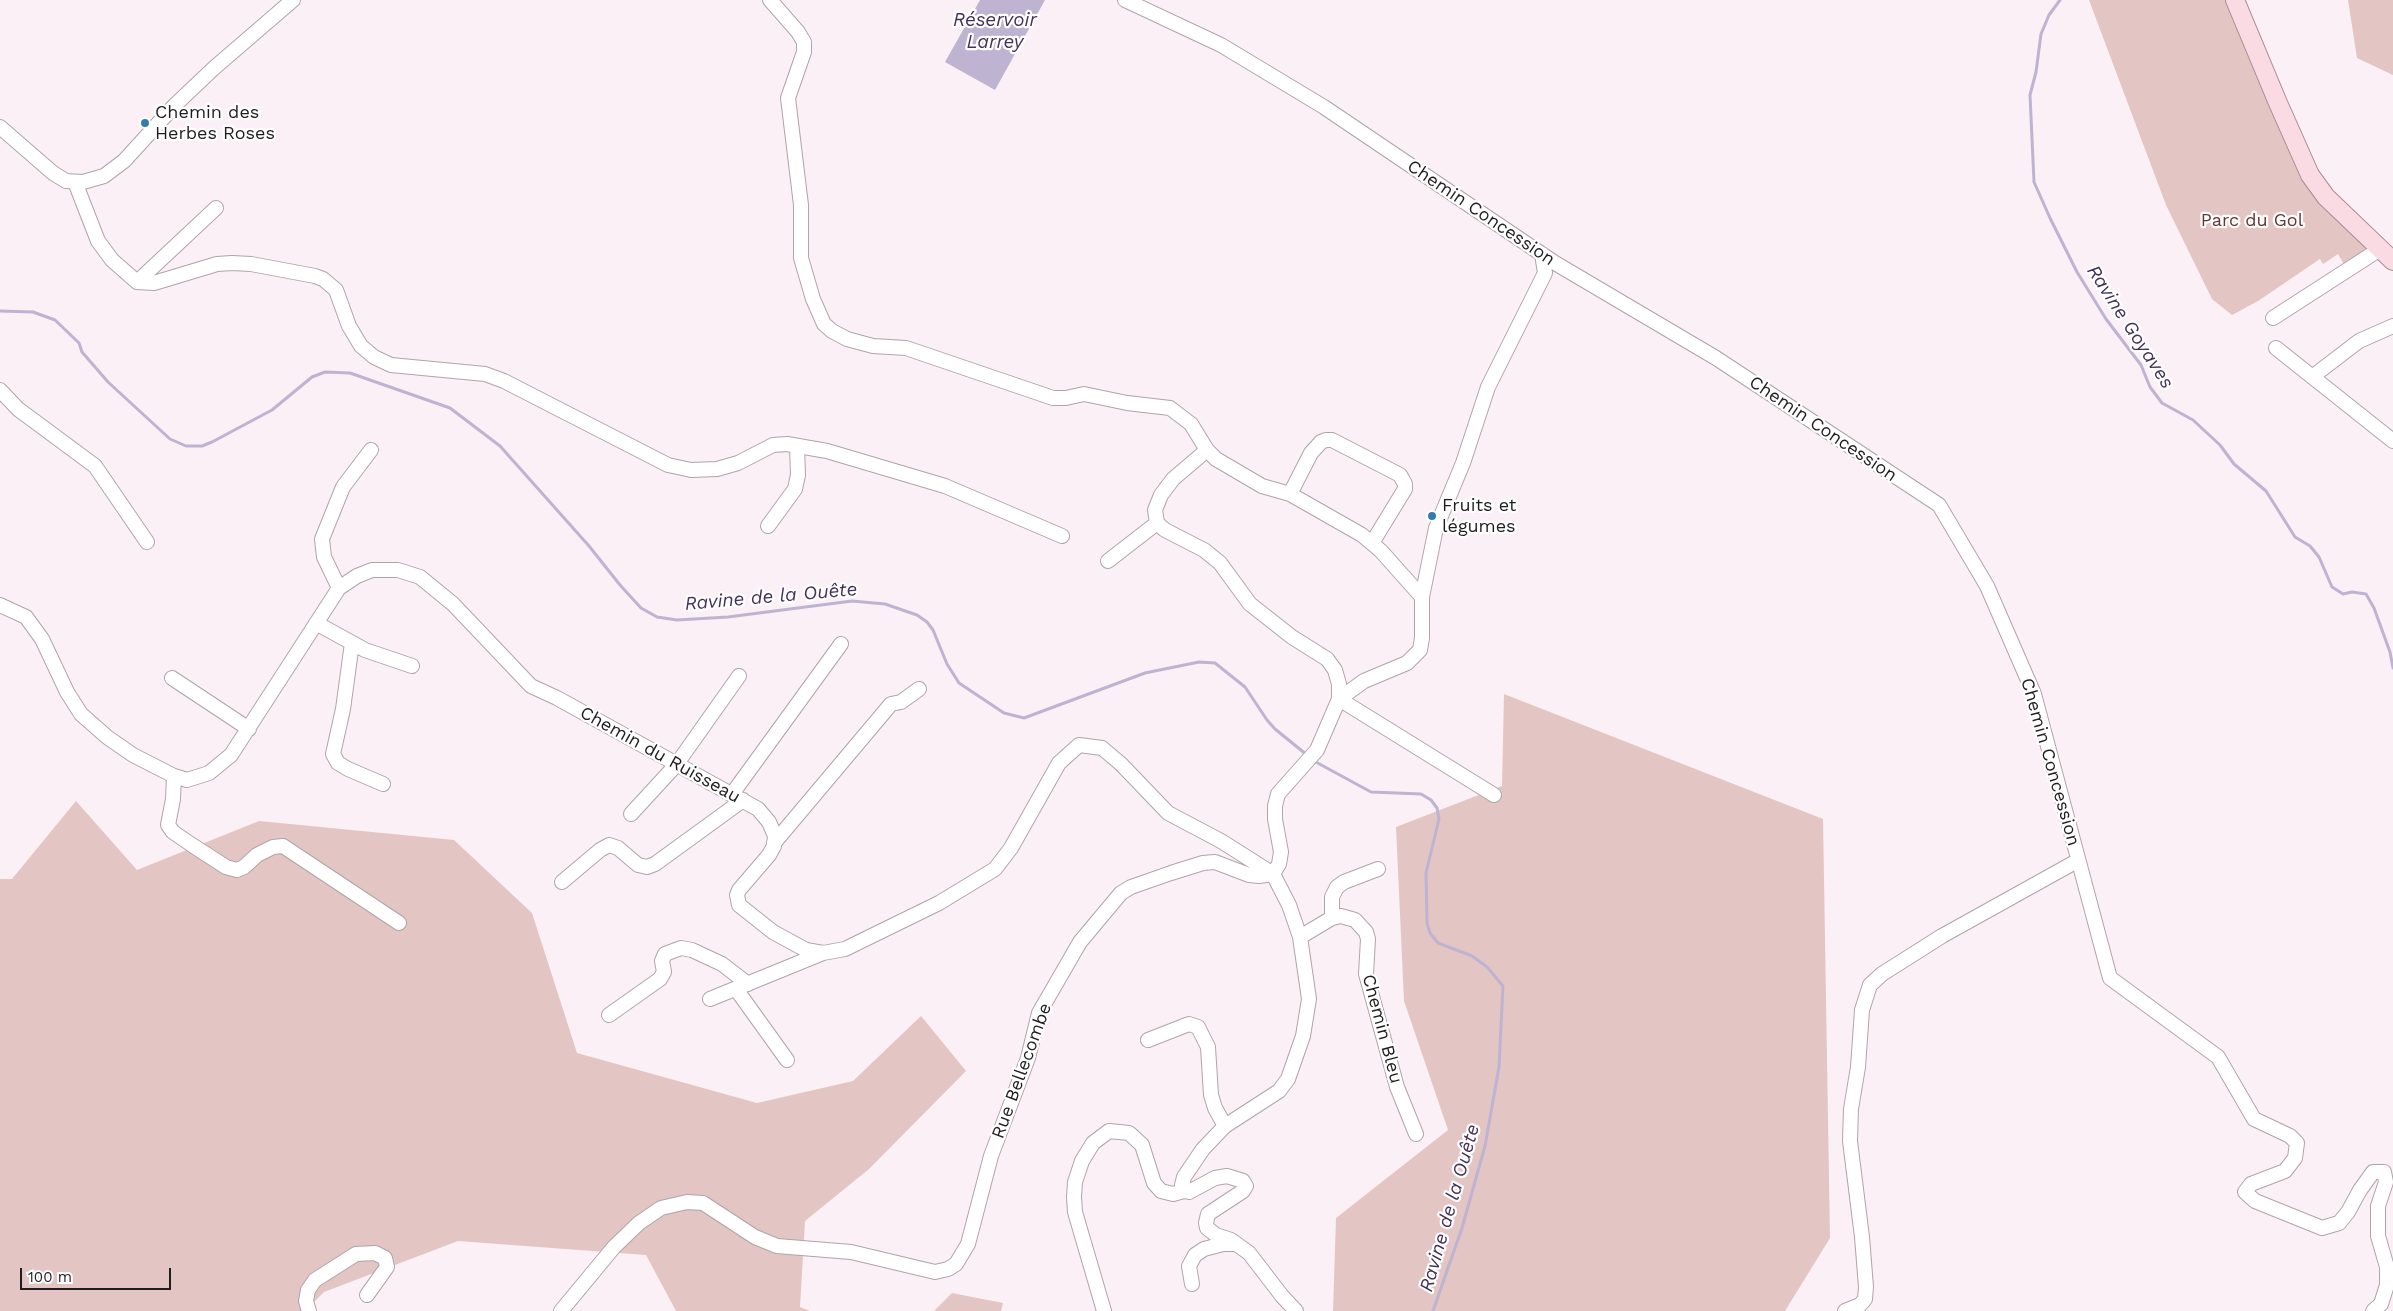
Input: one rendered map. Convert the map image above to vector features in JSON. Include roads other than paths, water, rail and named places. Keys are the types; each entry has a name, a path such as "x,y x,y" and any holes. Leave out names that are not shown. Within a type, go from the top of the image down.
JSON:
{"main road":[{"path":"2235,0 2310,175 2326,197 2393,261"}],"street":[{"path":"0,128 53,173 66,181 94,180 114,169 207,74 293,0"},
{"path":"770,0 798,32 804,42 804,52 788,98 801,205 801,258 813,299 824,324 839,336 847,339 873,346 906,348 1046,396 1066,398 1084,394 1127,403 1164,406 1191,424 1206,450 1216,459 1262,486 1290,494 1372,543 1422,597"},
{"name":"Chemin Concession","path":"1125,0 1221,45 1324,107 1542,254 1716,358 1939,506 1987,586 2034,694 2077,861 2110,978 2218,1057 2254,1119 2290,1136 2297,1143 2295,1158 2285,1171 2251,1184 2245,1192 2256,1201 2322,1228 2340,1223 2373,1172 2384,1172 2386,1182 2378,1206 2378,1236 2387,1267 2387,1285 2381,1304 2374,1311"},
{"path":"75,182 98,241 112,260 137,282 154,282 217,264 232,263 251,264 323,279 336,290 349,326 361,346 374,357 391,365 485,374 504,380 668,465 691,470 717,469 738,464 773,445 797,446 827,451 945,486 1062,536"},
{"path":"137,282 216,208"},
{"path":"2273,318 2380,249"},
{"path":"1339,699 1364,681 1414,658 1420,650 1422,638 1422,597 1436,528 1463,463 1488,386 1545,273 1542,254"},
{"path":"2312,377 2359,341 2393,326"},
{"path":"2276,348 2393,441"},
{"path":"0,390 18,409 95,466 147,542"},
{"path":"1290,494 1311,453 1321,442 1326,440 1332,440 1400,475 1405,484 1405,489 1372,543"},
{"path":"768,526 795,489 798,476 797,446"},
{"path":"339,588 324,557 322,539 343,487 371,450"},
{"path":"1206,450 1173,479 1161,494 1155,510 1157,523 1165,530 1204,550 1220,563 1250,604 1292,637 1327,659 1335,670 1339,684 1339,699 1317,750 1278,794 1274,806 1281,852 1280,864 1273,874"},
{"path":"1108,561 1157,523"},
{"name":"Chemin du Ruisseau","path":"0,605 26,617 42,639 81,714 107,737 134,755 174,776 187,780 209,773 231,755 339,588 357,576 372,570 398,570 420,577 453,604 531,686 557,698 758,809 769,822 774,836 774,843"},
{"path":"316,623 352,643 412,666"},
{"path":"352,643 343,709 332,754 338,762 348,769 382,784"},
{"path":"562,882 600,850 609,845 618,848 638,865 647,867 655,864 738,797 841,644"},
{"path":"630,814 676,765 739,676"},
{"path":"172,678 249,728"},
{"path":"823,953 806,950 773,932 739,905 737,895 739,890 769,855 774,843 891,704 901,702 919,689"},
{"path":"1339,699 1494,795"},
{"path":"710,999 823,953 845,949 939,902 995,869 1011,848 1059,762 1079,745 1102,748 1121,764 1168,812 1221,840 1273,874 1289,905 1300,937 1309,999 1303,1036 1288,1079 1279,1091 1225,1126 1203,1149 1184,1177 1184,1191"},
{"path":"174,776 173,799 168,825 173,832 192,845 226,867 237,870 244,867 257,855 283,846 399,923"},
{"path":"1845,1311 1860,1305 1865,1299 1866,1287 1850,1141 1851,1109 1858,1067 1862,1010 1870,985 1882,974 1942,936 2077,861"},
{"name":"Rue Bellecombe","path":"561,1311 614,1247 639,1223 661,1208 687,1202 703,1203 754,1237 778,1246 851,1252 935,1272 948,1269 961,1258 968,1244 992,1156 1028,1058 1039,1014 1080,942 1113,901 1131,887 1203,863 1225,864 1259,876 1273,874"},
{"path":"1300,937 1332,918 1332,897 1337,888 1344,882 1378,869"},
{"name":"Chemin Bleu","path":"1332,918 1341,916 1355,920 1366,932 1368,939 1366,974 1397,1087 1416,1134"},
{"path":"609,1015 660,979 664,972 662,961 665,954 681,948 692,950 722,964 742,986 787,1060"},
{"path":"1148,1040 1188,1024 1198,1027 1208,1047 1211,1095 1215,1108 1225,1126"},
{"path":"1104,1311 1075,1212 1074,1197 1075,1182 1082,1162 1094,1143 1109,1131 1129,1133 1142,1145 1154,1183 1161,1191 1173,1194 1196,1190 1215,1178 1227,1176 1243,1181 1246,1186 1243,1191 1208,1214 1207,1228 1216,1236 1241,1246 1250,1253 1276,1289 1296,1311"},
{"path":"1192,1284 1189,1266 1195,1255 1204,1249 1224,1244 1241,1246"},
{"path":"309,1311 306,1301 308,1290 316,1280 356,1254 375,1252 385,1258 387,1267 367,1295"}],"water":[{"name":"Réservoir Larrey","path":"980,0 1045,0 995,90 945,62"}],"waterway":[{"name":"Ravine Goyaves","path":"2060,0 2049,15 2041,34 2036,72 2030,95 2034,182 2050,218 2077,272 2106,319 2141,365 2150,387 2162,403 2193,420 2220,445 2234,464 2266,491 2295,537 2310,546 2319,557 2332,587 2343,594 2352,592 2366,594 2374,608 2390,652 2393,668"},
{"name":"Ravine de la Ouête","path":"0,311 33,312 55,320 79,343 82,352 108,382 170,439 186,446 202,446 212,442 272,410 312,377 325,372 350,373 450,408 500,446 641,608 657,617 677,620 728,617 852,601 885,604 917,615 927,622 933,630 947,664 959,683 1004,713 1024,718 1145,673 1199,662 1215,663 1245,687 1275,729 1307,755"},
{"name":"Ravine de la Ouête","path":"1314,761 1371,792 1421,794 1431,800 1437,808 1439,819 1426,873 1427,923 1430,933 1438,943 1472,956 1487,967 1503,986 1499,1067 1485,1146 1462,1228 1433,1311"}],"place":[{"name":"Chemin des Herbes Roses","path":"145,123"},
{"name":"Fruits et légumes","path":"1432,516"}],"park label":[{"name":"Parc du Gol","path":"2252,221"}]}
